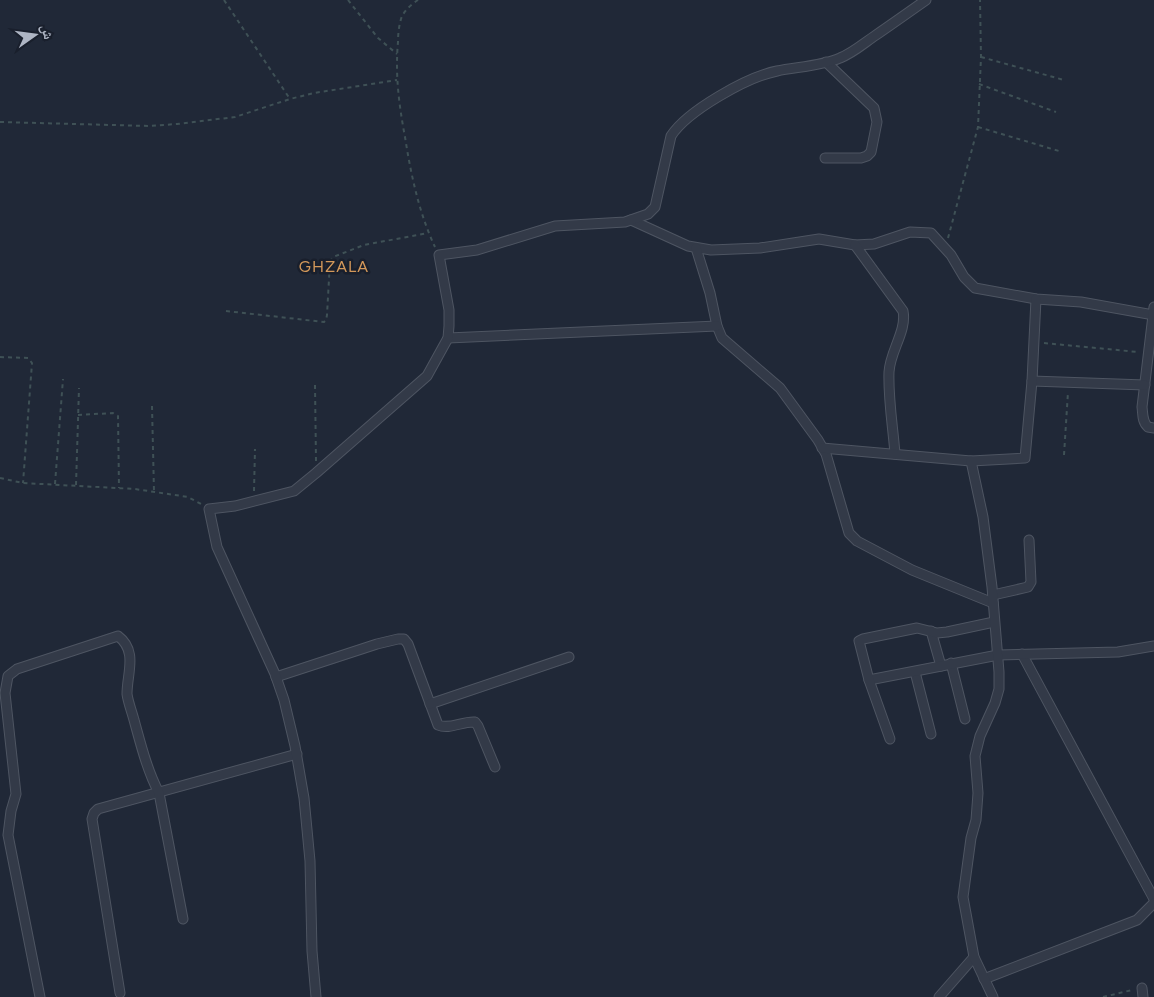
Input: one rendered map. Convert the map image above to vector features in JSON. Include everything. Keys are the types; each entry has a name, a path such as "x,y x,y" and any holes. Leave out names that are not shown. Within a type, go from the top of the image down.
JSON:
{"street":[{"path":"316,997 312,951 310,860 304,798 297,754 284,700 276,677 217,547 210,510 294,491 427,376 448,338 449,310 439,255 477,250 555,226 625,222 648,214 655,207 671,136 677,126 684,120 720,96 758,77 774,71 839,59 926,0"},
{"path":"824,158 861,158 867,156 871,152 877,122 874,108 826,62"},
{"path":"630,220 688,246 710,250 760,248 819,239 855,245 874,244 910,232 931,233 945,248 964,277 975,288 1036,299 1081,302 1154,312 1142,407 1143,419 1148,427 1154,428"},
{"path":"855,245 903,311 904,320 892,354 889,371 895,454"},
{"path":"696,248 722,338 780,388 826,454 849,534 857,542 912,570 993,599 1028,587 1031,582 1029,540"},
{"path":"822,448 972,461 1025,458 1032,381 1036,299"},
{"path":"448,338 717,326"},
{"path":"1032,381 1145,385"},
{"path":"972,461 983,518 993,599 999,689 995,703 980,736 975,756 978,793 976,820 971,838 964,890 966,917 974,957 993,997"},
{"path":"890,739 869,680 858,641 863,638 917,628 947,632 994,622"},
{"path":"931,631 940,666"},
{"path":"40,997 8,835 11,811 16,794 5,693 8,676 17,669 118,636 125,642 130,650 131,664 127,695 150,776 159,793 182,919"},
{"path":"276,677 377,644 398,638 404,639 408,644 438,724 443,726 475,722 495,767"},
{"path":"869,680 998,655 1118,652 1154,646"},
{"path":"1022,654 1154,899"},
{"path":"430,704 569,657"},
{"path":"951,664 965,720"},
{"path":"915,672 931,734"},
{"path":"120,993 92,819 94,812 98,809 297,754"},
{"path":"984,979 1137,920 1154,904"},
{"path":"939,997 974,957"}],"path":[{"path":"224,0 290,99"},
{"path":"348,0 378,38 397,54"},
{"path":"418,0 406,10 399,29 397,93 419,207 428,233 439,255"},
{"path":"945,248 978,127 981,56 980,0"},
{"path":"981,56 1064,80"},
{"path":"0,122 149,126 177,124 235,117 290,99 352,86 397,80"},
{"path":"979,84 1056,112"},
{"path":"978,127 1058,151"},
{"path":"226,311 324,322 327,315 330,261 333,257 364,245 428,233"},
{"path":"1034,342 1148,353"},
{"path":"0,357 28,358 32,363 23,483"},
{"path":"55,484 63,379"},
{"path":"1064,455 1069,382"},
{"path":"315,385 316,473"},
{"path":"76,485 79,388"},
{"path":"152,406 154,492"},
{"path":"78,414 113,413 118,416 119,488"},
{"path":"254,449 254,501"},
{"path":"0,478 23,483 119,488 188,497 210,510"},
{"path":"1103,997 1143,992"}],"district":[{"name":"GHZALA","path":"334,266"}]}
